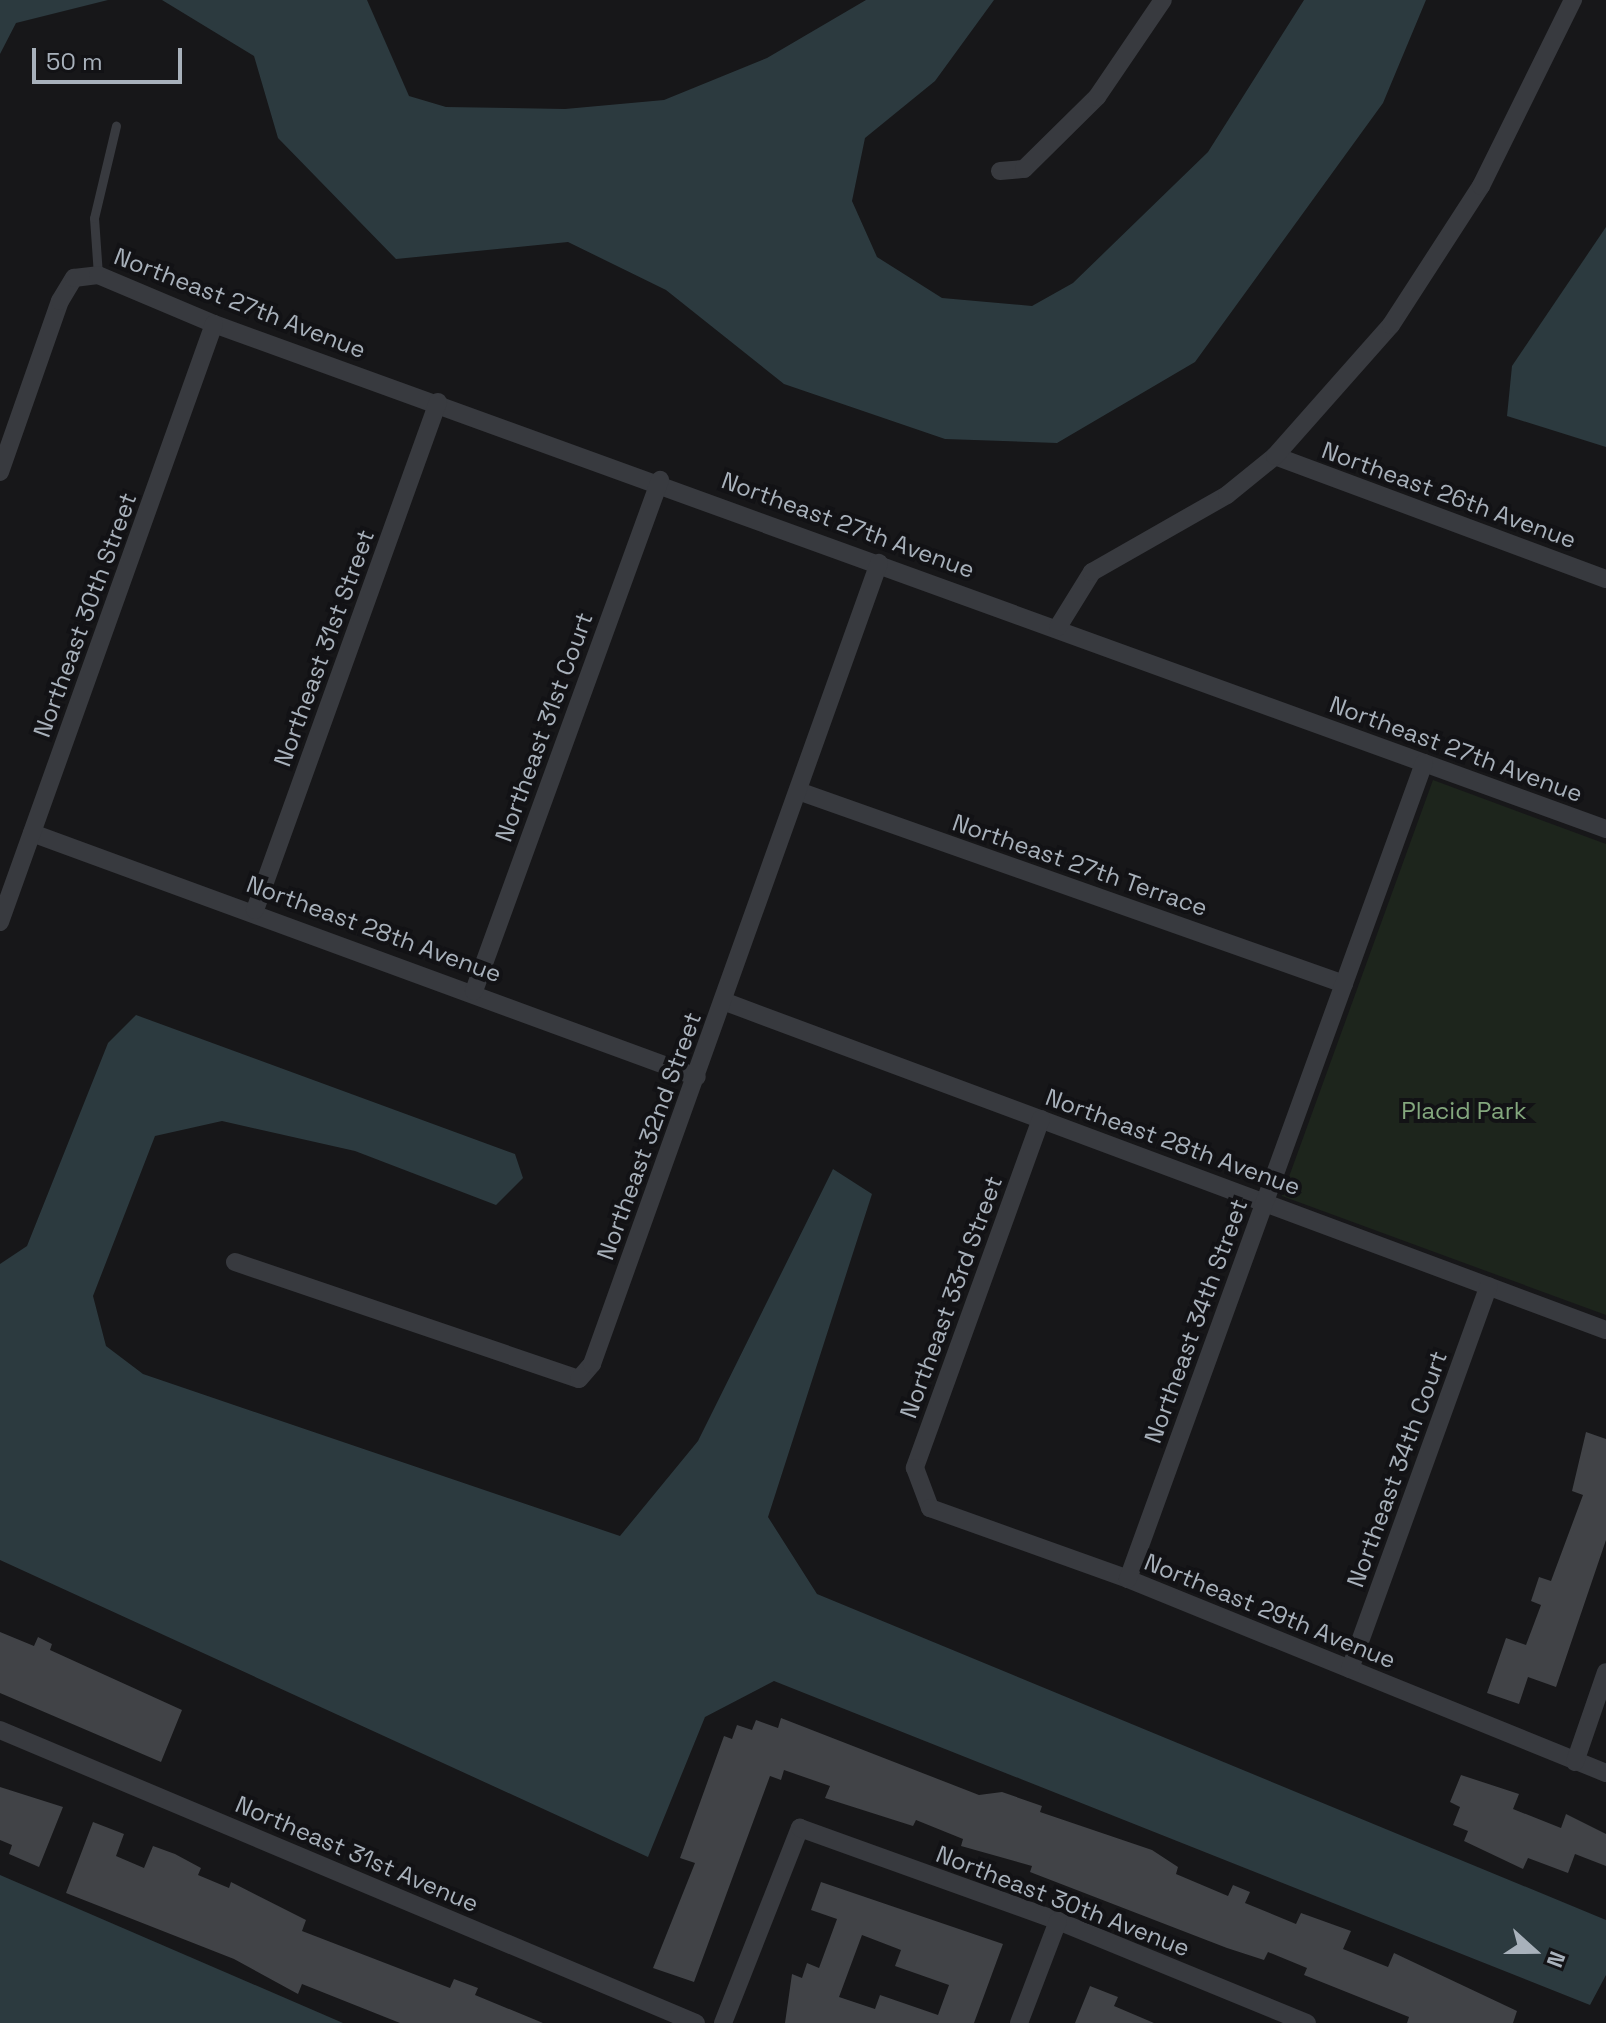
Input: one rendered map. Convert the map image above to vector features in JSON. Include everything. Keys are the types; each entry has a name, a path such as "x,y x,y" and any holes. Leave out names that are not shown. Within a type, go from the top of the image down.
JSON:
{"street":[{"path":"1000,171 1024,169 1097,97 1163,0"},
{"path":"1058,627 1092,572 1227,495 1275,456 1391,325 1481,186 1573,0"},
{"name":"Northeast 27th Avenue","path":"0,472 74,278 98,275 214,324 660,480 1606,829"},
{"name":"Northeast 30th Street","path":"0,922 214,324"},
{"name":"Northeast 31st Street","path":"255,910 438,402"},
{"name":"Northeast 26th Avenue","path":"1275,456 1606,579"},
{"name":"Northeast 31st Court","path":"474,991 660,480"},
{"name":"Northeast 32nd Street","path":"235,1262 579,1379 592,1364 801,792 879,563"},
{"name":"Northeast 34th Street","path":"1128,1579 1424,763"},
{"name":"Northeast 27th Terrace","path":"801,792 1344,984"},
{"name":"Northeast 28th Avenue","path":"32,833 255,910 697,1077"},
{"name":"Northeast 28th Avenue","path":"723,1001 1606,1330"},
{"name":"Northeast 33rd Street","path":"920,1493 915,1468 1041,1119"},
{"name":"Northeast 34th Court","path":"1350,1669 1489,1286"},
{"name":"Northeast 29th Avenue","path":"920,1493 930,1508 1128,1579 1606,1773"},
{"path":"1575,1762 1606,1672"},
{"name":"Northeast 31st Avenue","path":"0,1730 696,2023"},
{"name":"Northeast 30th Avenue","path":"723,2023 800,1828 1058,1921 1307,2023"},
{"path":"1019,2023 1058,1921"}],"lane":[{"path":"98,275 94,218 116,126"}],"green space":[{"name":"Placid Park","path":"1433,780 1606,844 1606,1315 1282,1196"}],"shaded area":[{"path":"0,0 108,0 16,23 0,54"},
{"path":"162,0 367,0 409,96 446,107 565,109 664,100 767,58 866,0 994,0 935,81 865,138 852,201 877,257 942,298 1032,306 1073,283 1208,152 1304,0 1426,0 1383,103 1195,362 1057,443 945,439 784,384 666,290 568,242 396,259 278,138 254,56"},
{"path":"1606,227 1606,447 1507,416 1512,366"},
{"path":"136,1015 515,1154 523,1178 496,1205 355,1151 222,1121 155,1136 93,1296 106,1346 143,1374 620,1536 698,1441 833,1169 872,1194 768,1517 817,1594 1606,1920 1606,1975 1590,2005 774,1681 705,1717 648,1857 0,1560 0,1264 27,1246 108,1043"},
{"path":"0,1875 343,2023 0,2023"}],"building":[{"path":"1586,1432 1606,1439 1606,1540 1556,1687 1528,1677 1519,1704 1487,1693 1506,1638 1526,1645 1541,1605 1531,1601 1539,1577 1551,1581 1583,1495 1572,1491"},
{"path":"0,1632 34,1646 38,1637 52,1644 50,1650 182,1710 161,1762 0,1693"},
{"path":"781,1718 979,1795 1002,1792 1042,1806 1040,1812 1152,1850 1178,1867 1176,1874 1228,1896 1233,1885 1250,1892 1245,1903 1296,1924 1301,1913 1351,1931 1343,1949 1388,1967 1394,1953 1517,2011 1513,2023 1407,2023 1409,2017 1304,1975 1307,1968 1268,1952 1264,1960 1227,1948 1030,1872 1032,1866 961,1846 963,1839 916,1820 913,1826 825,1798 830,1786 784,1770 781,1780 770,1776 694,1982 653,1968 695,1863 680,1858 724,1736 732,1739 737,1725 752,1730 756,1720 778,1728"},
{"path":"1461,1775 1519,1794 1513,1809 1561,1828 1566,1814 1606,1834 1606,1866 1575,1854 1568,1873 1528,1858 1523,1869 1464,1841 1468,1831 1453,1825 1460,1807 1450,1802"},
{"path":"0,1787 63,1807 39,1867 9,1854 12,1845 0,1840"},
{"path":"93,1822 124,1834 116,1856 144,1868 153,1846 175,1854 201,1868 198,1875 229,1888 231,1882 306,1920 302,1931 450,1988 454,1979 478,1988 475,1995 543,2023 400,2023 302,1984 298,1994 234,1959 66,1893"},
{"path":"821,1882 1003,1944 974,2023 785,2023 792,1974 802,1978 807,1963 819,1968 837,1919 811,1910","holes":["862,1935 901,1950 895,1966 949,1985 938,2015 880,1995 875,2009 839,1997"]},
{"path":"1090,1986 1118,1997 1114,2006 1154,2023 1075,2023"}]}
